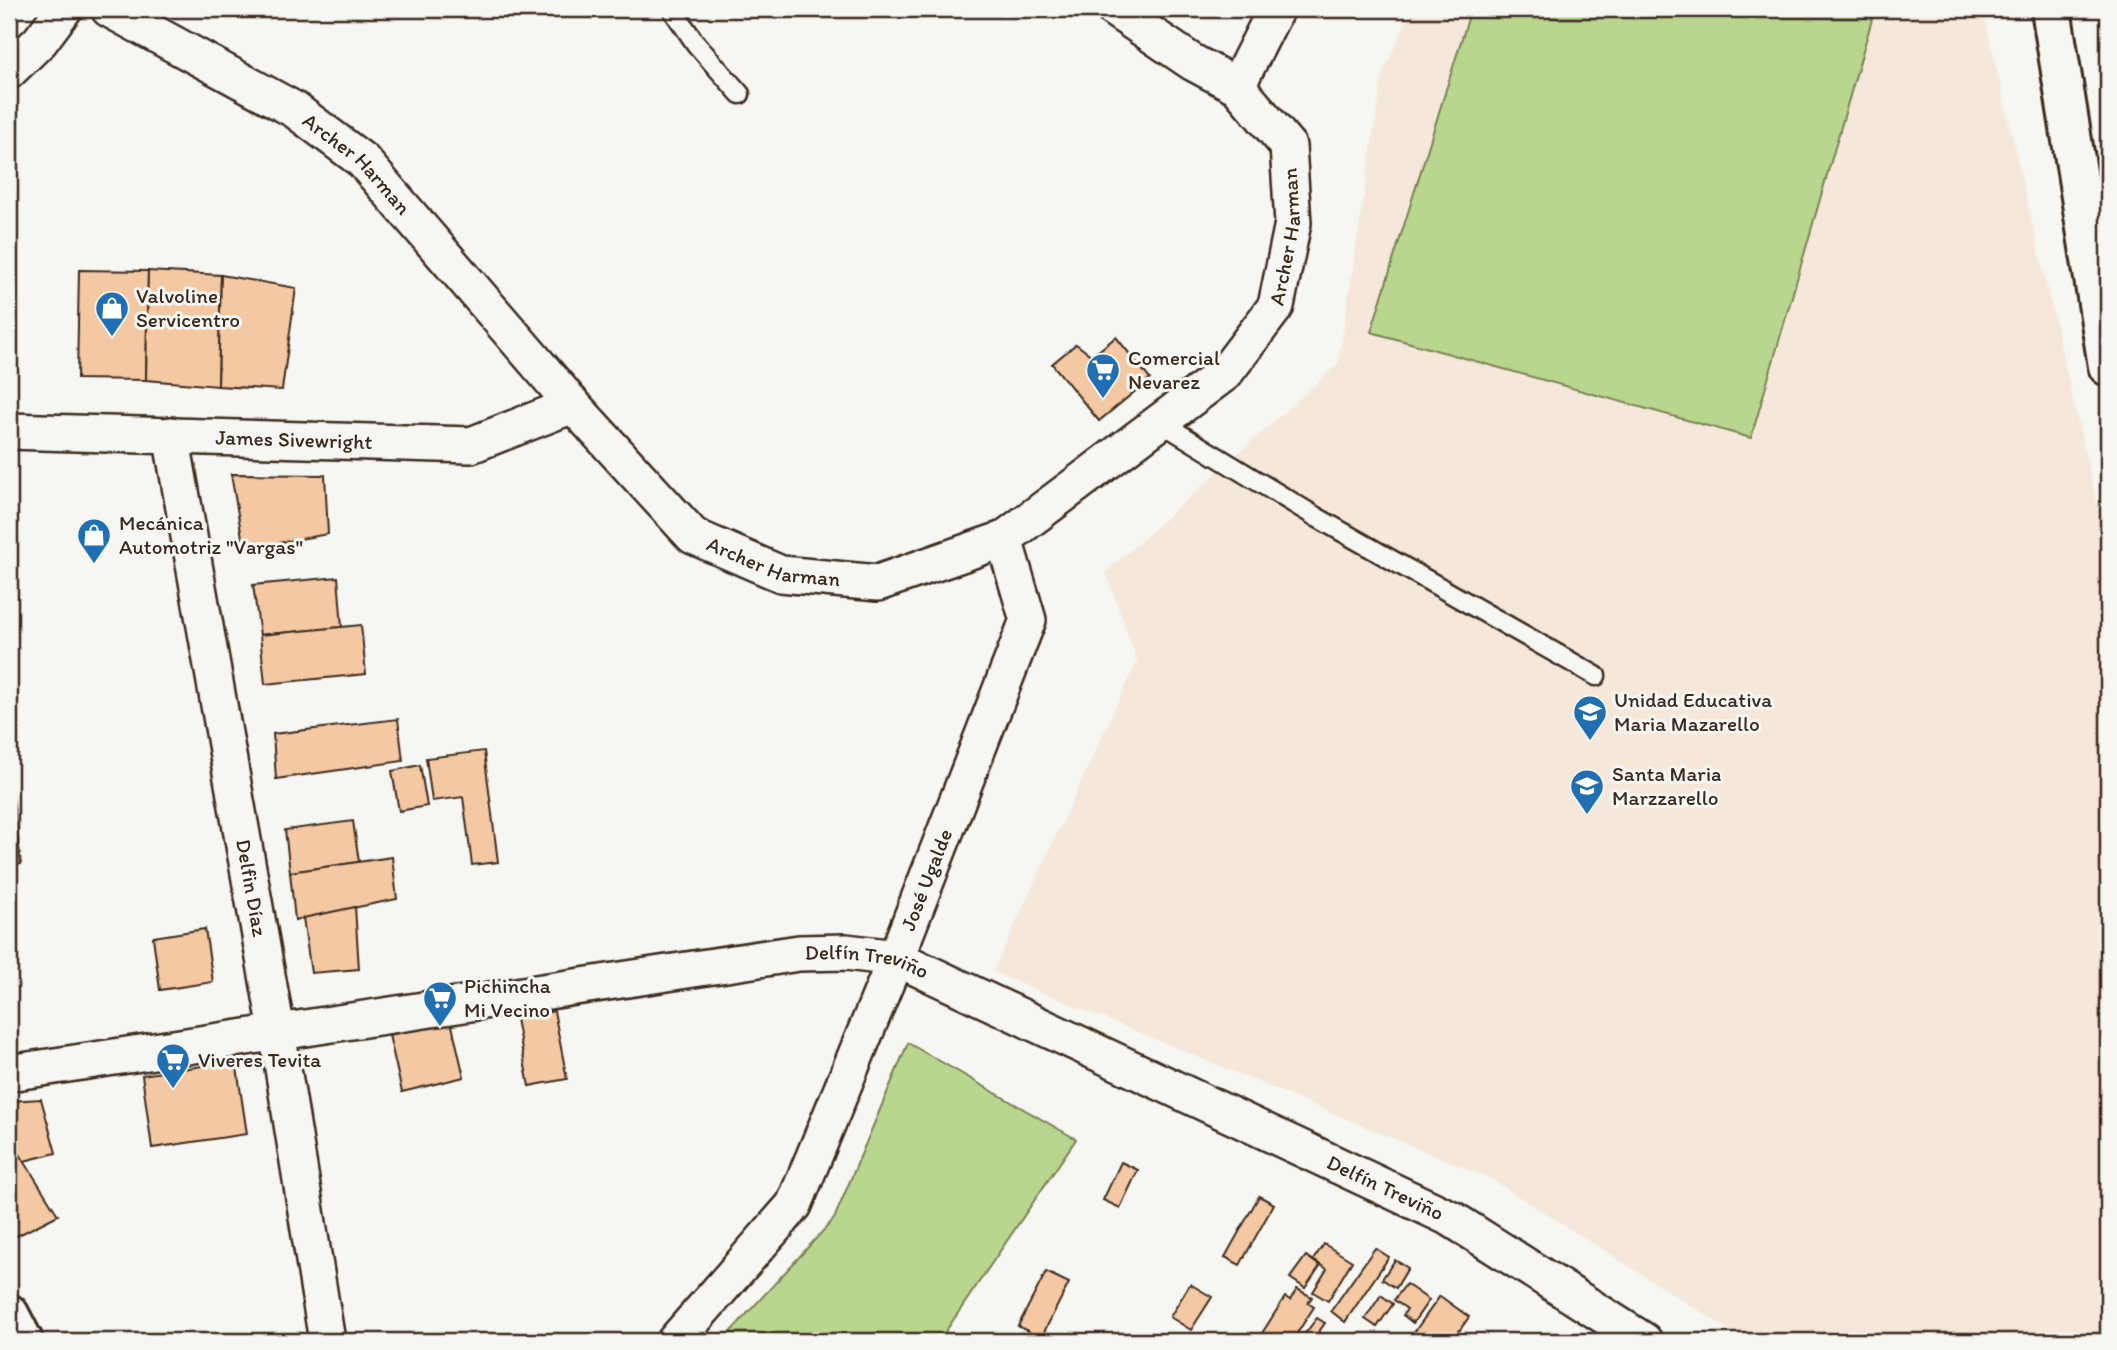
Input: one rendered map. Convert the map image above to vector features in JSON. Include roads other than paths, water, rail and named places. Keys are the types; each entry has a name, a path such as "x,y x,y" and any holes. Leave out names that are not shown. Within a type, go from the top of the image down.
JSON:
{"street":[{"path":"9,71 40,41 64,9"},
{"name":"Archer Harman","path":"109,9 295,110 363,161 573,405 693,536 781,574 878,583 1004,539 1225,373 1276,306 1293,223 1288,146 1237,86"},
{"path":"1114,9 1192,62 1237,86 1276,9"},
{"path":"2051,9 2108,366"},
{"name":"James Sivewright","path":"9,431 471,445 573,405"},
{"name":"Delfin Díaz","path":"171,435 277,1031 327,1341"},
{"name":"José Ugalde","path":"675,1341 794,1205 896,958 1028,620 1004,539"},
{"name":"Delfín Treviño","path":"9,1073 799,953 846,952 896,958 1452,1219 1644,1341"},
{"path":"9,1314 23,1341"}],"lane":[{"path":"672,9 695,44 740,94"},
{"path":"1160,422 1318,518 1596,676"}],"place":[{"name":"Valvoline Servicentro","path":"112,338"},
{"name":"Comercial Nevarez","path":"1103,400"},
{"name":"Mecánica Automotriz \"Vargas\"","path":"94,565"},
{"name":"Unidad Educativa Maria Mazarello","path":"1590,742"},
{"name":"Santa Maria Marzzarello","path":"1587,816"},
{"name":"Pichincha Mi Vecino","path":"440,1028"},
{"name":"Viveres Tevita","path":"173,1090"}]}
